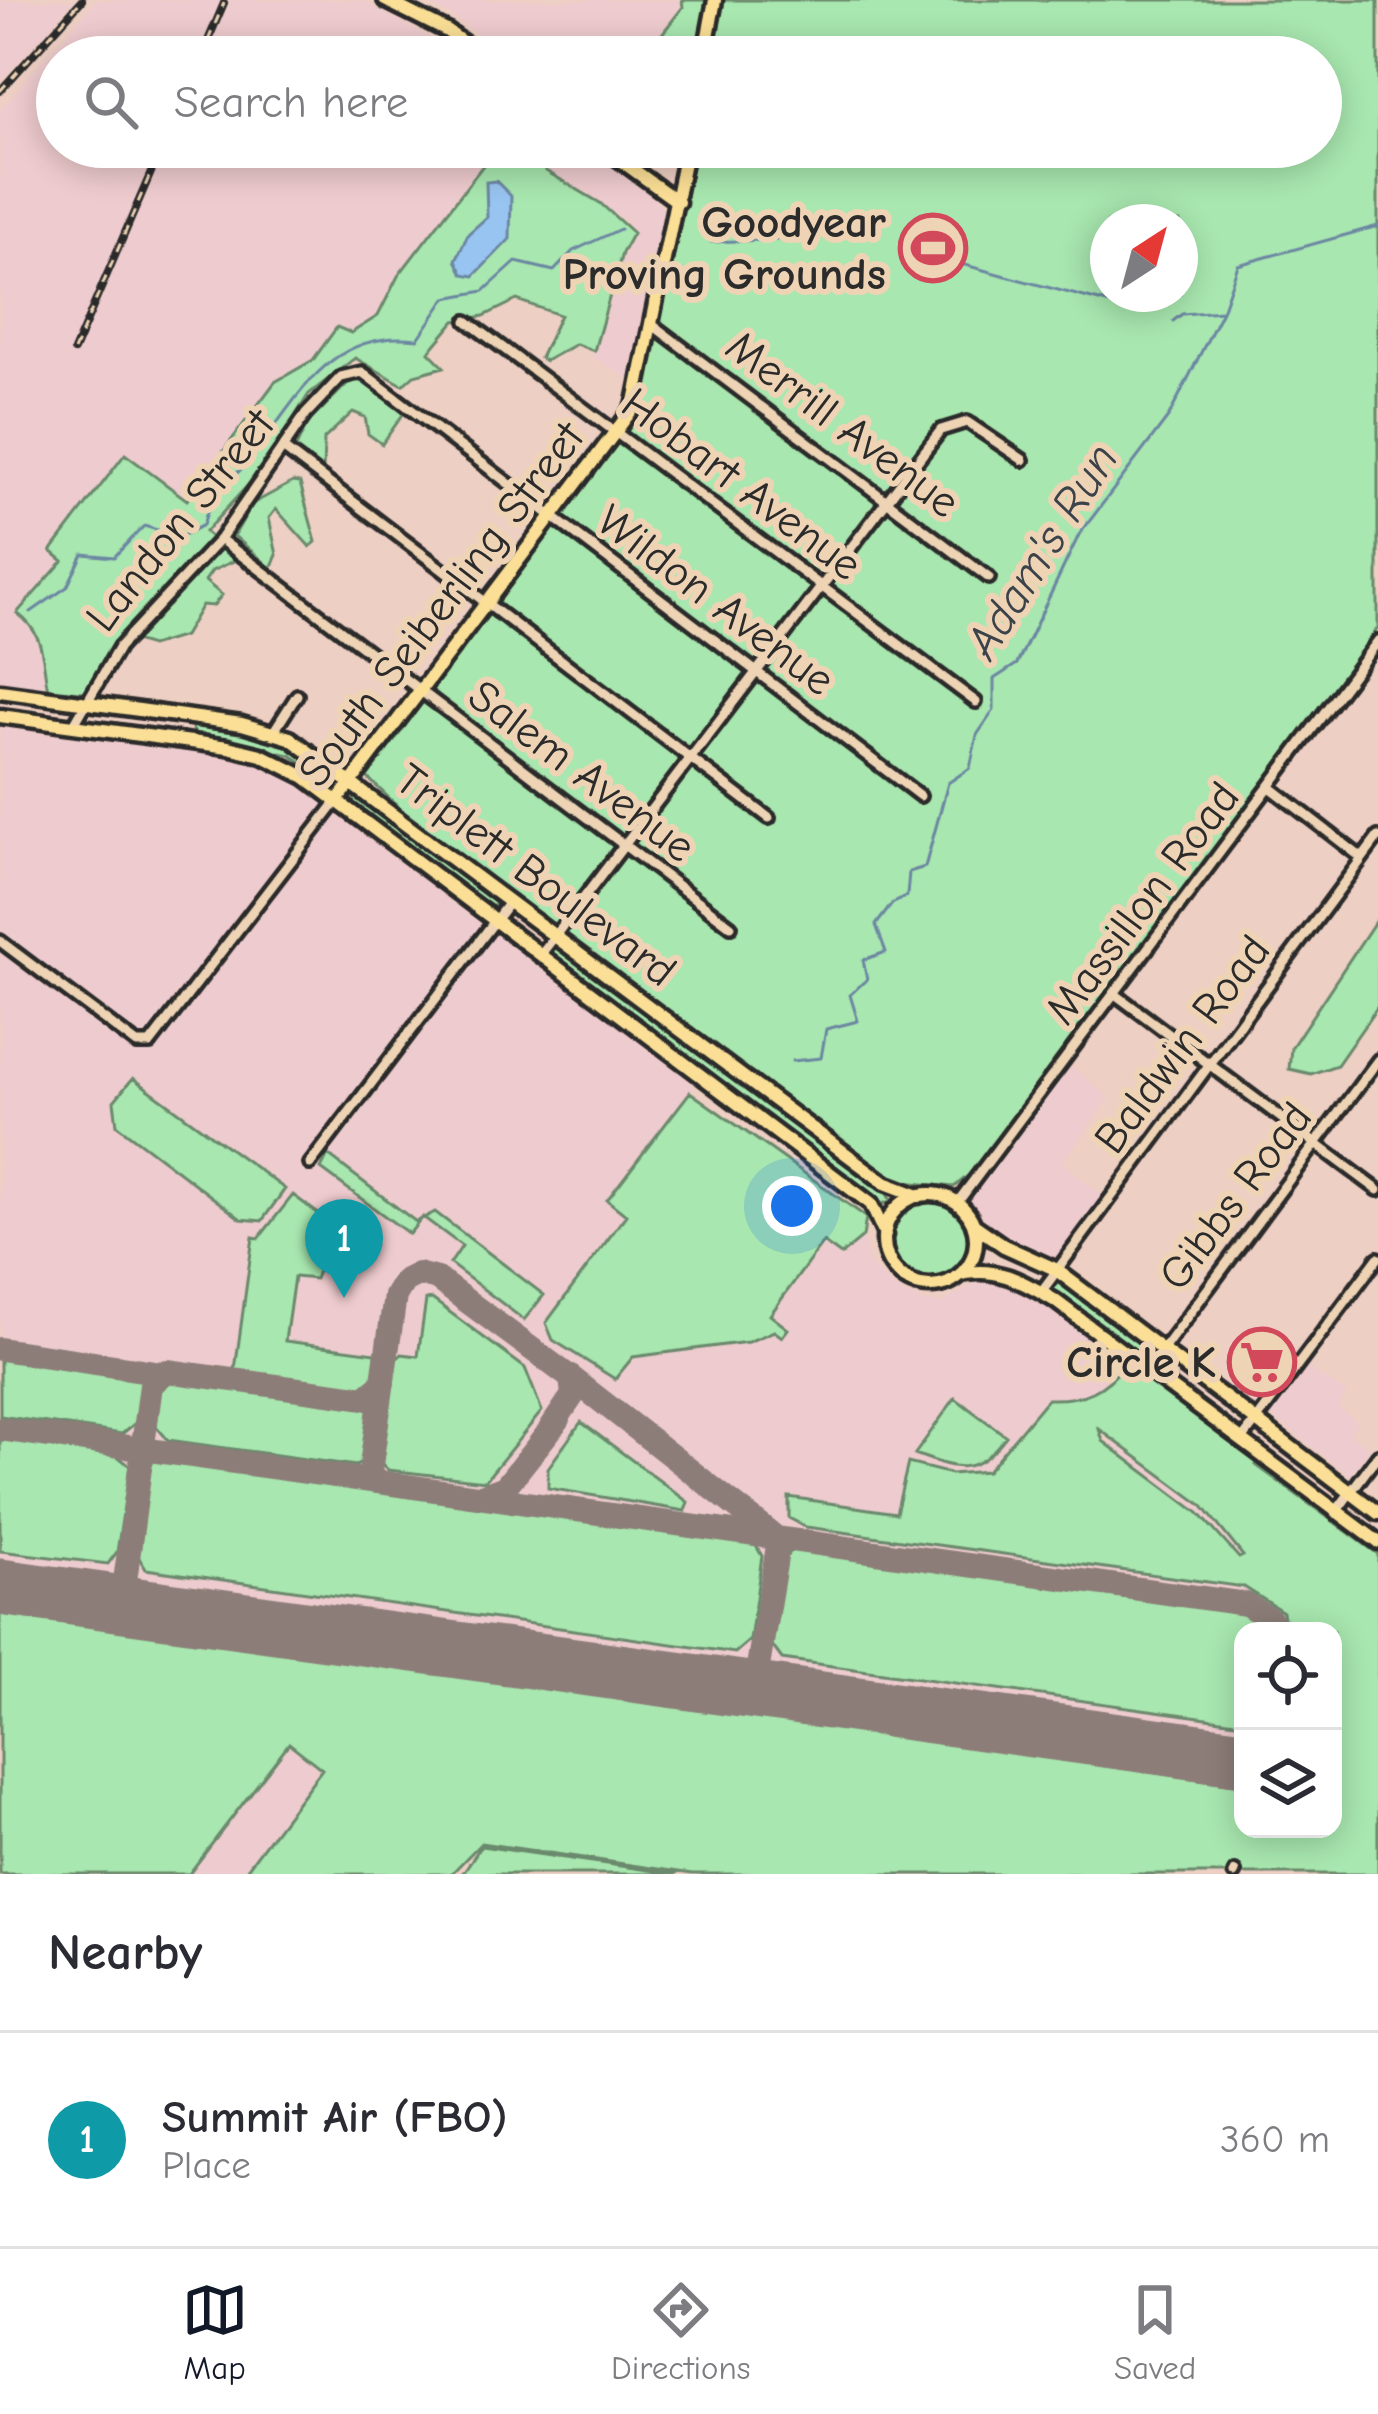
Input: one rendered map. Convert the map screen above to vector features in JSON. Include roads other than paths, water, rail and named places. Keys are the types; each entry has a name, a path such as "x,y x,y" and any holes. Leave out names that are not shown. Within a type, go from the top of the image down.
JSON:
{"main road":[{"path":"385,0 454,36"},
{"path":"708,36 715,0"},
{"path":"631,168 677,202"},
{"name":"South Seiberling Street","path":"338,801 618,431 642,388 684,168"},
{"name":"Triplett Boulevard","path":"0,691 274,731 352,782 885,1183 919,1196"},
{"name":"Triplett Boulevard","path":"0,716 262,755 305,777 871,1204 885,1235"},
{"path":"1378,1514 1055,1269 1004,1246 974,1225 957,1202 919,1196 896,1210 885,1235 890,1262 909,1280 935,1286 983,1269 1041,1292 1378,1543"},
{"path":"961,1274 976,1248 974,1225"}],"street":[{"name":"Hobart Avenue","path":"467,321 976,702"},
{"name":"Merrill Avenue","path":"654,326 989,578"},
{"name":"Landon Street","path":"73,726 125,639 220,539 319,399 341,376 356,372"},
{"name":"Wildon Avenue","path":"356,372 370,377 920,796"},
{"path":"542,954 932,440 957,421 1023,460"},
{"path":"284,449 769,818"},
{"name":"Salem Avenue","path":"220,539 731,926"},
{"name":"Massillon Road","path":"957,1202 1378,641"},
{"path":"274,731 298,695"},
{"path":"1270,787 1362,858"},
{"name":"South Seiberling Street","path":"0,941 137,1044 159,1037 338,801"},
{"name":"Baldwin Road","path":"1041,1292 1378,837"},
{"path":"310,1164 510,901"},
{"path":"1114,994 1378,1190"},
{"name":"Gibbs Road","path":"1146,1372 1378,1060"},
{"path":"1241,1442 1378,1258"},
{"path":"1334,1514 1378,1455"}],"water":[{"path":"496,181 511,196 510,239 474,276 463,274 456,260 468,234 487,217 486,182"}],"waterway":[{"name":"Adam's Run","path":"792,1061 821,1058 826,1029 858,1021 850,995 867,979 863,960 886,952 876,925 892,904 907,896 909,872 925,867 948,783 970,768 977,735 994,710 994,679 1017,664 1079,535 1169,416 1222,311 1238,265 1378,226"},
{"path":"31,612 67,587 83,554 114,557 144,526 180,537 203,525 218,491 243,468 318,372 338,356 387,339 418,339 446,298 484,291 516,262 554,271 573,251 620,229"},
{"path":"711,242 816,238"},
{"path":"950,261 1090,299"},
{"path":"1173,321 1182,314 1222,311"}],"railway":[{"path":"50,36 82,0"},
{"path":"210,36 224,3"},
{"path":"0,91 36,51"},
{"path":"74,351 153,168"}],"place":[{"name":"Goodyear Proving Grounds","path":"933,248"},
{"name":"Summit Air (FBO)","path":"344,1298"},
{"name":"Circle K","path":"1262,1362"}]}
